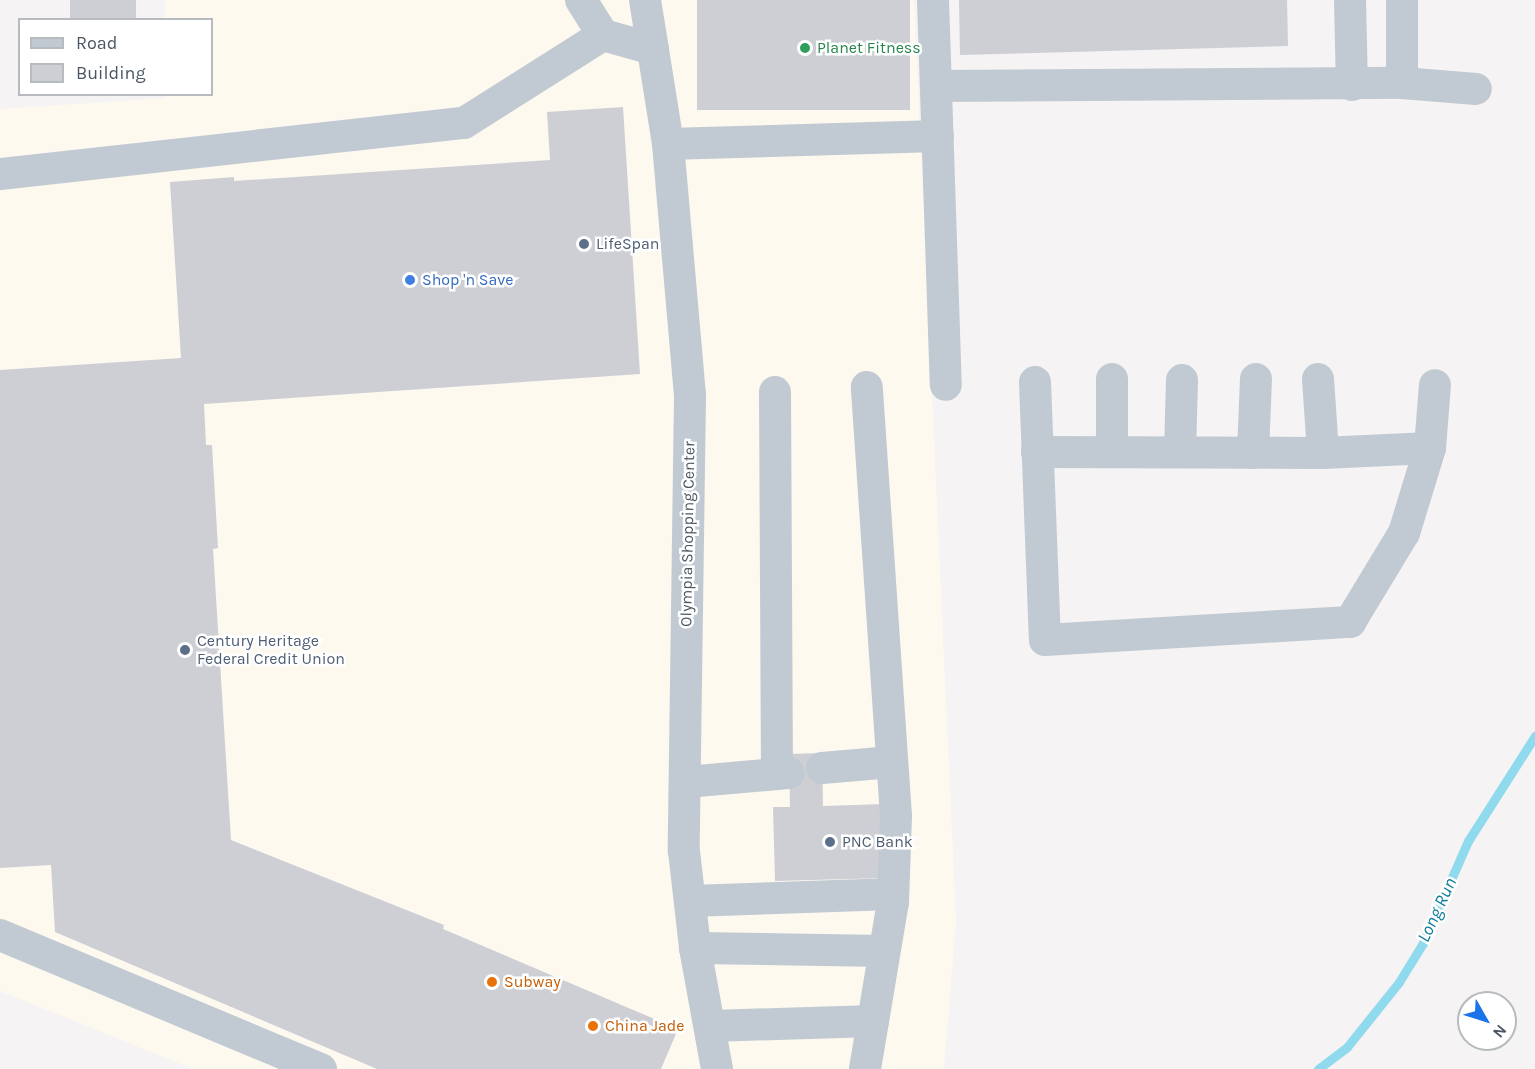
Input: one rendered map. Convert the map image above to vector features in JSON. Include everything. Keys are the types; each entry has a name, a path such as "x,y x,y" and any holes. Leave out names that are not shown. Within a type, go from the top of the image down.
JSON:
{"street":[{"path":"581,0 603,35 653,49"},
{"name":"Olympia Shopping Center","path":"645,0 668,144 690,395 684,851 696,948 717,1069"},
{"path":"933,0 946,385"},
{"path":"1350,0 1352,85"},
{"path":"1402,0 1402,83"},
{"path":"0,174 464,123 603,35"},
{"path":"936,86 1402,83 1476,88"},
{"path":"668,144 938,136"},
{"path":"1112,379 1112,452"},
{"path":"1253,453 1256,379"},
{"path":"1318,379 1323,453"},
{"path":"1180,453 1182,380"},
{"path":"1035,382 1045,640 1350,622 1404,533 1430,448 1435,385"},
{"path":"865,1069 893,894 896,816 867,387"},
{"path":"686,782 783,773 775,392"},
{"path":"1037,452 1323,453 1430,448"},
{"path":"822,768 892,762"},
{"path":"690,901 893,894"},
{"path":"0,935 321,1069"},
{"path":"696,948 884,951"},
{"path":"711,1026 873,1022"}],"shaded area":[{"path":"165,0 914,0 956,921 944,1069 193,1069 0,991 0,109 165,98 166,96 213,96 213,18 165,18"}],"building":[{"path":"70,0 136,0 136,18 70,18"},
{"name":"Planet Fitness","path":"697,0 910,0 910,110 697,110"},
{"path":"959,0 1287,0 1288,46 960,55"},
{"path":"623,107 640,374 204,404 206,445 212,445 218,548 213,549 231,840 444,925 443,929 678,1029 661,1069 377,1069 55,932 51,865 0,868 0,370 181,358 170,182 234,177 234,181 550,160 547,112"},
{"name":"PNC Bank","path":"822,753 823,806 885,804 886,878 775,881 773,807 790,807 789,754"}],"waterway":[{"name":"Long Run","path":"1318,1069 1347,1047 1399,982 1423,943 1468,841 1535,736"}],"place":[{"name":"Planet Fitness","path":"805,48"},
{"name":"LifeSpan","path":"584,244"},
{"name":"Shop 'n Save","path":"410,280"},
{"name":"Century Heritage Federal Credit Union","path":"185,650"},
{"name":"PNC Bank","path":"830,842"},
{"name":"Subway","path":"492,982"},
{"name":"China Jade","path":"593,1026"}]}
